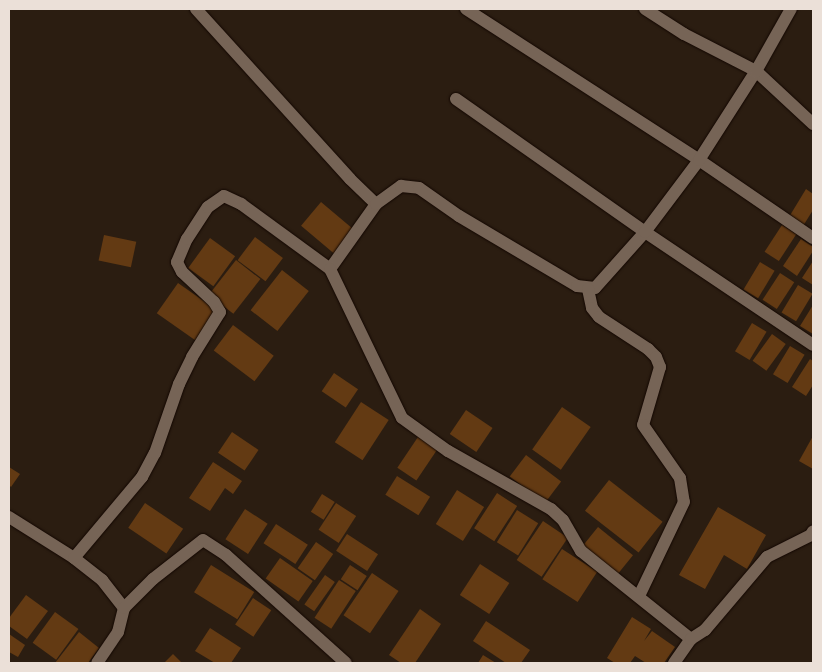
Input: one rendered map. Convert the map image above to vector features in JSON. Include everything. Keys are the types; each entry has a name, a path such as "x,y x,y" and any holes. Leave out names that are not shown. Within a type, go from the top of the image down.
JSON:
{"street":[{"path":"196,9 350,179 376,204"},
{"path":"466,9 699,160 813,238"},
{"path":"645,9 684,34 756,72 813,124"},
{"path":"330,269 376,204 401,186 419,188 459,216 577,286 588,289 594,288 645,232 699,160 756,72 791,9"},
{"path":"456,100 645,232 813,345"},
{"path":"74,558 142,477 155,453 188,366 220,312 214,302 182,272 177,262 187,239 208,207 224,196 241,204 330,269 402,418 448,451 551,509 563,520 581,551 691,640"},
{"path":"588,289 592,308 599,317 648,349 656,357 660,367 644,424 680,478 682,486 684,502 639,596"},
{"path":"9,517 74,558 102,580 124,608"},
{"path":"674,663 691,640 705,630 767,557 811,535 813,531"},
{"path":"97,663 118,632 124,608 153,579 203,540 226,555 346,663"}],"building":[{"path":"806,189 813,194 813,210 803,226 789,217"},
{"path":"321,202 355,231 336,255 301,226"},
{"path":"782,225 796,234 779,261 765,252"},
{"path":"104,235 136,242 131,267 99,260"},
{"path":"255,237 283,258 265,281 238,260"},
{"path":"210,238 235,256 213,286 188,268"},
{"path":"801,239 813,247 813,251 797,276 783,266"},
{"path":"236,260 260,279 233,314 209,295"},
{"path":"813,261 813,285 802,278"},
{"path":"760,262 775,271 758,298 744,289"},
{"path":"282,270 309,291 277,331 251,310"},
{"path":"780,273 794,282 777,309 763,300"},
{"path":"178,283 217,310 195,340 157,313"},
{"path":"798,285 813,294 796,321 782,312"},
{"path":"813,305 813,334 800,326"},
{"path":"752,323 767,332 750,360 735,351"},
{"path":"233,325 274,356 254,381 214,351"},
{"path":"772,334 786,344 766,371 753,361"},
{"path":"790,346 805,355 788,383 773,374"},
{"path":"810,359 813,361 813,385 806,396 792,387"},
{"path":"334,373 358,389 346,407 322,391"},
{"path":"361,402 389,420 363,460 335,442"},
{"path":"562,407 591,427 561,470 532,450"},
{"path":"466,410 493,428 476,452 450,434"},
{"path":"232,432 259,450 245,471 218,453"},
{"path":"813,436 813,469 799,461"},
{"path":"418,437 437,450 416,481 397,468"},
{"path":"526,455 561,481 545,503 510,477"},
{"path":"213,462 242,481 233,494 225,488 210,511 189,498"},
{"path":"9,467 20,474 11,487 9,485"},
{"path":"397,476 430,497 418,515 385,495"},
{"path":"609,480 663,522 639,553 585,511"},
{"path":"457,490 484,507 463,541 436,524"},
{"path":"497,493 517,506 494,541 474,528"},
{"path":"322,494 335,502 324,520 311,512"},
{"path":"145,503 183,529 166,554 128,528"},
{"path":"336,503 356,516 339,543 319,530"},
{"path":"718,507 766,535 747,569 724,555 705,589 679,575"},
{"path":"245,509 268,524 248,554 225,539"},
{"path":"517,510 538,523 518,555 497,542"},
{"path":"543,521 568,538 542,577 517,560"},
{"path":"276,524 308,545 295,564 263,543"},
{"path":"598,527 633,555 616,576 581,548"},
{"path":"347,534 378,554 367,571 336,551"},
{"path":"316,542 333,554 315,580 298,568"},
{"path":"562,549 597,572 578,602 542,579"},
{"path":"280,558 313,581 298,601 266,578"},
{"path":"480,564 509,583 489,614 460,595"},
{"path":"211,565 254,592 237,619 194,592"},
{"path":"350,565 367,576 358,590 341,579"},
{"path":"372,573 399,591 370,633 343,615"},
{"path":"325,575 335,582 314,611 304,604"},
{"path":"339,580 356,591 331,629 314,618"},
{"path":"26,595 48,611 27,639 9,626 9,618"},
{"path":"253,598 271,610 253,637 235,625"},
{"path":"420,609 441,624 415,663 401,663 389,655"},
{"path":"55,612 78,629 56,660 33,643"},
{"path":"632,617 651,629 644,641 652,631 675,647 664,663 646,663 635,656 630,663 615,663 607,658"},
{"path":"486,621 530,650 521,663 506,663 473,641"},
{"path":"210,628 241,648 231,663 215,663 195,651"},
{"path":"79,632 99,648 88,663 55,663"},
{"path":"9,634 25,645 18,657 9,652"},
{"path":"173,654 182,663 164,663"},
{"path":"483,655 496,663 478,663"}]}
